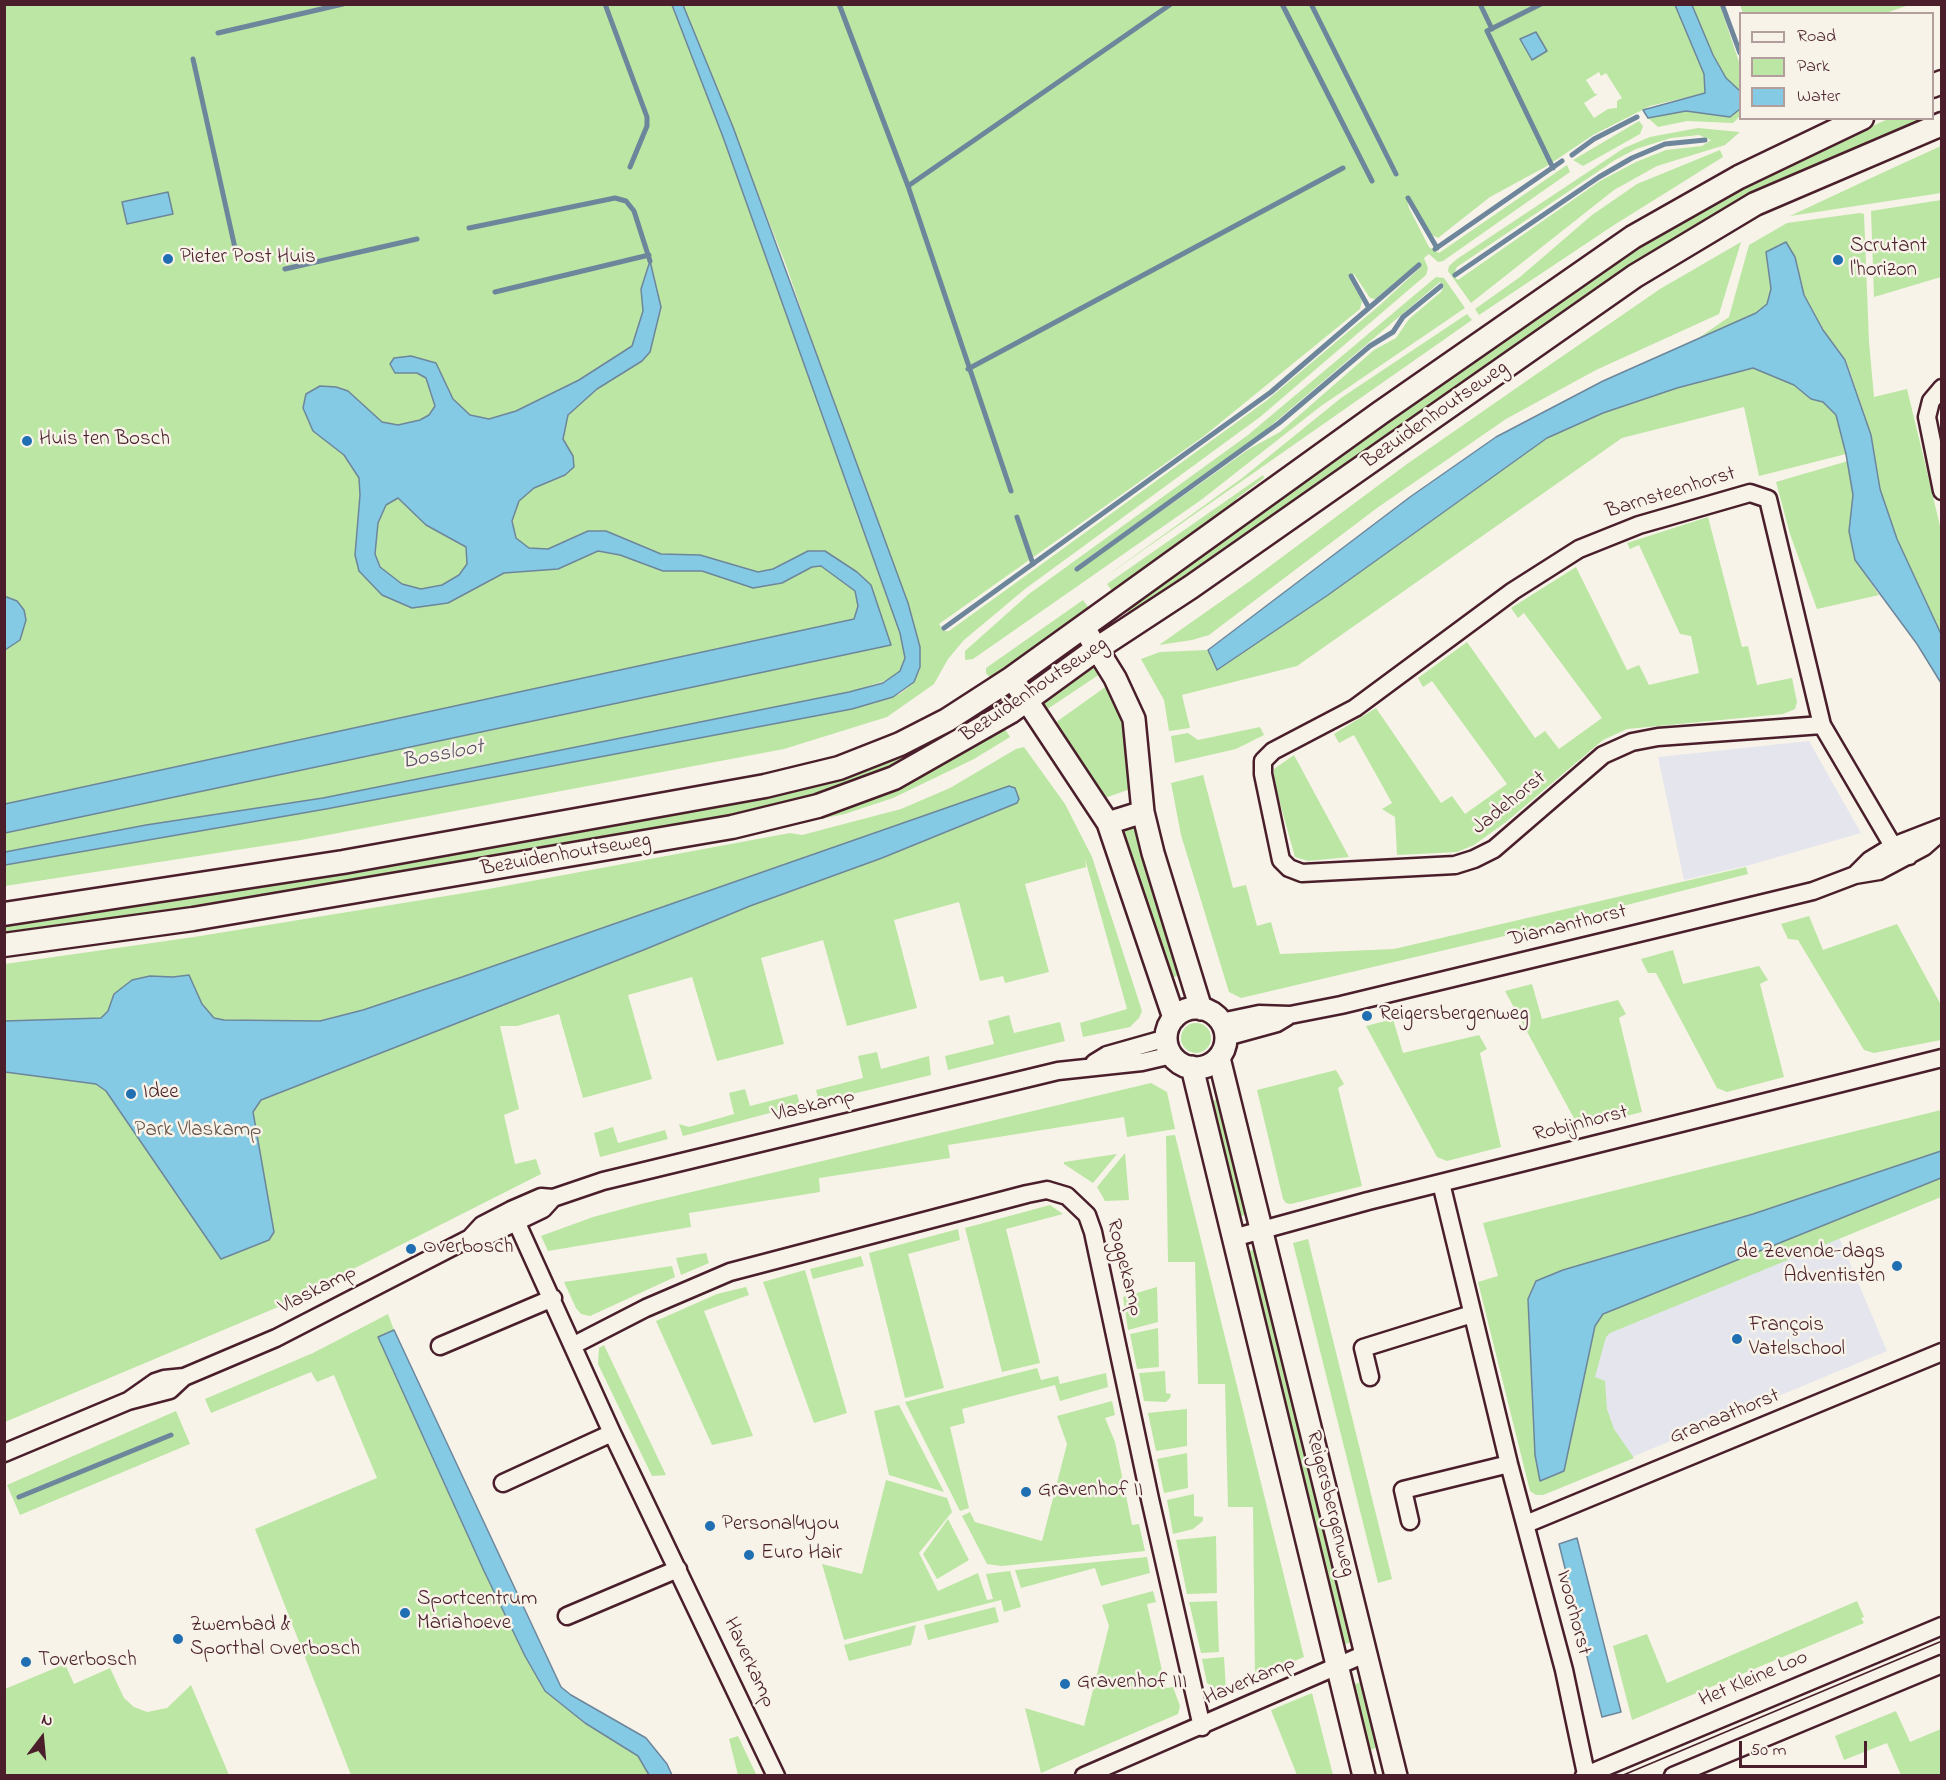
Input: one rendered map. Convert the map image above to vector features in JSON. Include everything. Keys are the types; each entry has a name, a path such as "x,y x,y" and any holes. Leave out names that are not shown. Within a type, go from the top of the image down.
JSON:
{"main road":[{"name":"Bezuidenhoutseweg","path":"4,914 515,832 797,778 839,768 900,744 947,720 1012,678 1380,413 1634,237 1738,177 1858,120"},
{"name":"Bezuidenhoutseweg","path":"4,945 193,919 470,874 788,815 840,799 912,770 984,729 1635,276 1755,204 1941,124"}],"street":[{"path":"1941,388 1931,401 1927,417 1941,490"},
{"name":"Barnsteenhorst","path":"1263,761 1273,751 1355,708 1513,591 1579,549 1612,534 1657,519 1750,493 1768,499 1822,726 1893,846 1909,856"},
{"path":"1084,628 1126,698 1134,719 1143,812 1152,853 1201,1009"},
{"path":"1012,678 1108,823 1174,1018 1169,1046 1177,1061 1192,1067 1206,1066 1219,1058 1224,1029 1209,1011 1187,1010 1174,1018"},
{"name":"Jadehorst","path":"1263,761 1263,774 1281,860 1289,868 1302,873 1455,865 1494,849 1603,755 1632,742 1658,737 1822,726"},
{"path":"1108,823 1143,812"},
{"name":"Diamanthorst","path":"1855,875 1870,860 1893,846 1941,829"},
{"name":"Diamanthorst","path":"1224,1029 1277,1023 1290,1015 1384,995 1813,891 1855,875 1879,871 1909,856 1941,829"},
{"name":"Vlaskamp","path":"4,1453 128,1401 149,1385 164,1379 184,1377 276,1338 470,1238 489,1235 514,1215 543,1209 552,1198 603,1181 1058,1071 1087,1067 1107,1055 1169,1046"},
{"name":"Reigersbergenweg","path":"1219,1058 1396,1776"},
{"name":"Robijnhorst","path":"1233,1239 1441,1183 1941,1058"},
{"name":"Reigersbergenweg","path":"1192,1067 1364,1776"},
{"name":"Ivoorhorst","path":"1441,1183 1509,1464 1564,1670 1585,1775"},
{"name":"Roggekamp","path":"574,1345 646,1308 730,1272 1027,1194 1047,1190 1067,1196 1087,1215 1093,1232 1202,1727"},
{"name":"Haverkamp","path":"514,1215 612,1433 776,1776"},
{"path":"440,1346 553,1298"},
{"path":"1370,1377 1363,1348 1472,1314"},
{"name":"Granaathorst","path":"1526,1524 1941,1352"},
{"path":"502,1483 612,1433"},
{"path":"1410,1521 1403,1490 1509,1464"},
{"path":"567,1616 678,1569"},
{"name":"Het Kleine Loo","path":"1585,1775 1941,1626"},
{"name":"Haverkamp","path":"1084,1776 1202,1727 1365,1654"},
{"path":"1673,1776 1941,1664"}],"shaded area":[{"path":"1809,741 1861,833 1750,865 1684,880 1658,757"},
{"name":"François Vatelschool","path":"1833,1223 1887,1351 1591,1474 1595,1326"}],"green space":[{"name":"Huis ten Bosch","path":"4,5 1675,5 1705,74 1705,93 1650,106 1593,135 1547,166 1490,197 1438,238 1432,235 1413,203 1406,196 1409,208 1429,247 1439,253 1567,165 1570,172 1443,261 1438,262 1429,254 1424,258 1428,268 1426,275 1260,417 1025,589 964,640 948,659 934,684 887,717 784,749 301,840 5,886 5,865 326,809 852,709 900,694 911,685 920,670 849,692 323,798 146,825 5,852","holes":["706,62 786,265 840,423 908,603 919,643","1599,72 1601,76 1606,73 1622,98 1617,101 1617,108 1608,109 1594,118 1584,103 1598,94 1595,94 1586,80","1418,263 1421,267 1380,305 1266,401 949,631 944,631 939,624 1204,436 1360,309 1362,301 1348,276 1354,274 1370,298 1375,299"]},
{"path":"1692,5 1720,5 1739,62 1739,90 1726,78 1713,55"},
{"path":"1740,5 1909,5 1889,12 1743,12"},
{"path":"1739,110 1739,117 1733,123 1687,121 1658,127 1648,118 1686,111 1730,117"},
{"path":"1886,120 1926,120 1796,178 1132,617 1123,606 1665,230 1739,187"},
{"path":"1639,121 1643,126 1640,134 1583,166 1573,160"},
{"path":"1698,128 1740,132 1725,145 1657,166 1614,190 1471,303 1448,271 1449,266 1624,148 1650,137","holes":["1699,135 1711,140 1702,146 1666,150 1636,162 1600,181 1458,280 1453,276 1457,267 1615,160 1636,149 1671,138"]},
{"path":"1941,146 1941,193 1790,216 1884,172"},
{"path":"1720,150 1723,157 1614,225 1479,315 1475,309 1520,277 1592,215 1637,184"},
{"path":"1941,200 1941,277 1874,297 1871,211"},
{"path":"1864,214 1869,342 1874,397 1907,389 1941,530 1941,634 1897,539 1880,489 1864,413 1846,360 1823,330 1804,295 1795,257 1766,252 1771,289 1767,304 1756,313 1697,339 1729,317 1749,245 1787,223"},
{"path":"1741,242 1719,314 1596,370 1506,419 1377,508 1209,635 1159,645 1250,581 1407,464 1538,373 1660,289"},
{"path":"1436,277 1444,278 1465,308 1321,406 1201,500 973,659 965,660 965,651 1029,594 1248,435","holes":["1440,282 1444,286 1441,292 1409,319 1396,338 1374,350 1280,432 1249,449 1076,572 1074,568 1261,434"]},
{"path":"1467,314 1472,320 1102,579 1241,479 1341,398"},
{"path":"1753,368 1774,375 1794,385 1811,399 1823,402 1836,415 1846,454 1759,476 1744,407 1622,438 1297,666 1182,695 1190,728 1169,731 1164,700 1141,659 1160,652 1208,650 1217,669 1328,595 1547,438 1603,413 1677,388"},
{"path":"1848,461 1853,495 1849,531 1855,560 1879,595 1817,609 1790,534 1776,482"},
{"path":"1263,475 1264,478 1236,499 1239,504 1118,599 1107,584"},
{"path":"1708,517 1742,647 1748,646 1757,685 1792,678 1797,702 1795,709 1783,714 1627,729 1603,740 1506,822 1474,845 1457,852 1397,855 1395,817 1382,809 1392,803 1354,735 1339,743 1334,734 1376,708 1441,803 1452,796 1465,814 1507,784 1432,681 1423,687 1418,678 1467,642 1535,738 1545,731 1559,749 1602,718 1524,613 1518,618 1511,608 1576,567 1627,670 1639,665 1649,685 1699,673 1691,636 1680,634 1639,545 1630,549 1627,543"},
{"path":"1083,600 1094,615 995,684 986,673 986,668"},
{"path":"1094,658 1103,672 1043,712 1039,698"},
{"path":"1111,683 1129,724 1136,787 1102,799 1052,725"},
{"path":"985,701 994,714 894,772 771,809 179,911 5,937 4,919 719,802"},
{"path":"1001,723 1010,737 974,759 893,798 845,814 695,844 779,822"},
{"path":"1260,727 1264,735 1236,749 1175,763 1171,736 1188,733 1198,740"},
{"name":"Park Vlaskamp","path":"1024,747 1065,804 1092,857 1142,1011 1130,1027 1083,1037 1080,1023 1127,1009 1085,859 1086,867 1025,884 1049,972 1005,983 1003,976 980,981 959,902 894,920 917,1008 847,1026 823,940 761,958 784,1044 717,1061 692,977 628,995 652,1079 583,1098 559,1014 517,1026 500,1026 519,1109 504,1115 515,1164 536,1159 541,1174 278,1307 5,1422 5,964 194,937 483,890 790,833 802,835 901,809 950,788 1016,749"},
{"path":"1294,755 1349,857 1308,861 1295,857 1273,778 1274,769"},
{"path":"1203,775 1233,888 1246,885 1257,926 1271,922 1280,954 1394,949 1746,867 1748,874 1513,934 1241,998 1229,992 1181,835 1171,783"},
{"path":"1135,822 1184,974 1167,979 1119,834 1121,824"},
{"path":"1809,916 1823,950 1897,924 1941,1005 1941,1040 1874,1053 1864,1050 1798,940 1788,939 1781,924"},
{"path":"1673,950 1683,984 1759,966 1768,980 1760,984 1784,1077 1727,1092 1717,1088 1656,973 1648,973 1641,959"},
{"path":"1532,984 1542,1019 1618,1000 1626,1014 1619,1018 1642,1112 1586,1126 1576,1122 1505,991"},
{"path":"1009,1015 1014,1033 1060,1022 1065,1041 948,1070 945,1056 994,1044 988,1021"},
{"path":"1393,1019 1403,1053 1479,1035 1487,1049 1480,1053 1501,1147 1447,1161 1437,1157 1366,1026"},
{"path":"1196,1023 1207,1027 1211,1038 1207,1049 1196,1053 1185,1049 1181,1038 1185,1027"},
{"path":"877,1052 881,1069 929,1056 931,1075 819,1102 816,1090 863,1078 858,1056"},
{"path":"1336,1070 1344,1084 1338,1088 1362,1186 1291,1204 1286,1203 1283,1199 1257,1090"},
{"path":"1151,1083 1167,1092 1175,1129 1127,1137 1124,1117 948,1145 950,1158 819,1178 820,1192 689,1213 691,1227 548,1251 541,1236 593,1217 641,1204"},
{"path":"745,1089 750,1106 797,1094 800,1105 683,1136 679,1124 689,1127 734,1114 729,1093"},
{"path":"1223,1098 1249,1214 1236,1217 1207,1102"},
{"path":"1941,1110 1941,1151 1753,1214 1563,1270 1536,1281 1528,1299 1535,1455 1540,1481 1564,1471 1595,1326 1603,1314 1941,1178 1941,1197 1610,1333 1606,1337 1595,1377 1605,1381 1607,1409 1614,1429 1634,1458 1543,1495 1536,1495 1530,1491 1478,1282 1498,1276 1483,1223"},
{"path":"613,1127 618,1143 665,1130 668,1139 600,1157 594,1133"},
{"path":"1175,1135 1304,1657 1255,1678 1253,1507 1228,1507 1225,1384 1198,1384 1195,1262 1168,1262 1166,1136"},
{"path":"1125,1153 1129,1200 1105,1201 1097,1187"},
{"path":"1117,1154 1093,1183 1064,1164 1064,1162"},
{"path":"1050,1205 1063,1214 1006,1229 1040,1363 1002,1372 965,1228"},
{"path":"958,1229 960,1240 908,1254 944,1388 905,1398 869,1253"},
{"path":"1308,1239 1392,1579 1378,1583 1293,1243"},
{"path":"1256,1249 1353,1642 1341,1645 1245,1252"},
{"path":"706,1253 709,1263 681,1275 676,1258"},
{"path":"861,1256 864,1266 813,1279 810,1269"},
{"path":"672,1266 675,1277 590,1316 581,1314 576,1308 564,1282"},
{"path":"805,1270 847,1413 814,1423 763,1282"},
{"path":"746,1287 749,1295 704,1311 753,1436 712,1445 656,1321 717,1294"},
{"path":"1157,1287 1158,1322 1128,1330 1123,1297"},
{"name":"Sportcentrum Mariahoeve","path":"388,1314 394,1330 378,1337 525,1656 613,1740 638,1756 649,1775 351,1775 255,1529 377,1478 334,1375 317,1382 311,1372 211,1413 205,1399 313,1353"},
{"path":"1158,1328 1159,1367 1137,1369 1130,1334"},
{"path":"604,1345 666,1475 652,1476 598,1364 599,1348"},
{"path":"1037,1368 1041,1380 1058,1376 1060,1384 1106,1373 1108,1387 1060,1401 1055,1385 962,1409 965,1423 950,1427 969,1508 960,1511 905,1402"},
{"path":"1165,1371 1166,1393 1171,1394 1170,1398 1166,1402 1144,1401 1139,1373"},
{"path":"1112,1401 1115,1415 1105,1418 1115,1442 1132,1525 1139,1524 1145,1551 1002,1566 987,1564 962,1516 970,1512 975,1522 1042,1541 1067,1444 1057,1416"},
{"path":"899,1405 944,1492 889,1475 874,1411"},
{"path":"1187,1409 1187,1446 1156,1451 1148,1413"},
{"path":"176,1411 190,1444 20,1515 7,1485"},
{"path":"1187,1453 1188,1488 1164,1493 1157,1459"},
{"path":"886,1480 947,1498 952,1512 919,1553 938,1591 978,1573 987,1600 993,1599 986,1574 1010,1571 1021,1607 1004,1612 1001,1600 844,1640 822,1564 862,1574"},
{"path":"1194,1494 1194,1516 1203,1517 1203,1521 1193,1529 1173,1534 1167,1500"},
{"path":"948,1519 969,1560 937,1579 923,1554"},
{"path":"1216,1536 1217,1593 1187,1594 1176,1540"},
{"path":"1147,1557 1150,1573 1101,1586 1095,1568 1021,1588 1015,1570"},
{"path":"1153,1591 1156,1602 1147,1604 1166,1688 1173,1687 1180,1706 1178,1714 1041,1773 1025,1708 1084,1726 1109,1626 1102,1605"},
{"path":"1217,1601 1219,1652 1201,1653 1189,1602"},
{"path":"1857,1601 1864,1617 1861,1618 1864,1623 1632,1720 1613,1646 1647,1634 1667,1683"},
{"path":"995,1607 999,1622 928,1640 924,1625"},
{"path":"916,1625 911,1645 849,1661 844,1645"},
{"path":"1224,1657 1226,1690 1218,1691 1207,1683 1202,1659"},
{"path":"65,1664 74,1684 110,1668 124,1698 134,1707 147,1712 167,1708 191,1685 229,1775 7,1776 5,1768 5,1689"},
{"path":"1362,1682 1378,1747 1367,1751 1351,1685"},
{"path":"1312,1693 1333,1775 1297,1775 1271,1710"},
{"path":"1896,1711 1910,1742 1941,1729 1941,1775 1901,1775 1887,1743 1844,1760 1835,1736"},
{"path":"738,1736 756,1774 738,1775 729,1739"}],"water":[{"path":"672,5 683,5 733,127 908,603 920,647 920,667 914,682 893,697 852,709 326,809 5,865 5,852 146,825 323,798 849,692 883,683 900,671 905,658 900,633 723,137"},
{"path":"1675,5 1692,5 1713,55 1726,78 1739,90 1739,110 1730,117 1686,111 1648,118 1643,110 1705,93 1704,74"},
{"path":"1536,32 1547,51 1532,60 1520,39"},
{"path":"168,192 173,214 127,224 122,202"},
{"path":"1786,242 1795,257 1804,295 1823,330 1845,360 1871,435 1880,489 1897,539 1941,634 1941,683 1917,644 1855,560 1849,531 1853,495 1836,415 1823,402 1811,399 1794,385 1753,368 1677,388 1603,413 1547,438 1328,595 1217,670 1208,650 1410,497 1496,437 1603,381 1756,313 1767,304 1771,289 1766,252"},
{"path":"650,261 661,307 650,352 642,361 597,389 568,415 563,439 573,456 574,467 565,475 534,488 519,501 512,521 516,538 529,548 548,549 588,531 606,531 661,554 700,555 758,572 773,569 808,551 825,551 857,572 871,585 891,645 5,833 5,804 854,619 858,606 855,591 821,566 812,567 782,583 753,588 702,571 663,571 620,555 598,551 558,569 504,573 448,603 412,608 382,595 359,571 355,555 360,495 359,478 344,455 313,431 303,408 306,394 320,386 336,387 348,391 382,422 398,425 420,420 429,415 435,406 426,378 417,373 395,373 390,364 394,358 411,356 436,363 453,399 470,415 489,419 516,411 579,380 632,346 643,311 641,289","holes":["398,498 426,525 466,547 467,564 459,575 442,585 421,589 402,584 380,567 375,554 378,523 386,505"]},
{"path":"4,596 17,601 24,610 26,620 20,640 5,650"},
{"path":"1009,786 1015,788 1019,799 1017,803 882,858 750,906 261,1100 253,1112 274,1232 269,1240 221,1259 106,1091 96,1084 5,1072 5,1021 101,1018 108,1011 114,994 132,980 150,976 189,975 202,1004 214,1018 320,1021 363,1010 462,977"},
{"path":"1941,1151 1941,1178 1603,1314 1595,1326 1564,1471 1540,1481 1535,1455 1528,1299 1536,1281 1563,1270 1753,1214"},
{"path":"394,1330 561,1687 646,1738 667,1764 672,1775 649,1775 638,1756 585,1723 545,1691 525,1656 484,1571 378,1337"},
{"path":"1577,1538 1621,1712 1602,1717 1559,1544"}],"waterway":[{"path":"218,33 343,4"},
{"path":"605,4 647,117 647,126 630,167"},
{"path":"839,4 908,186 1011,491"},
{"path":"908,186 1171,4"},
{"path":"1282,4 1372,181"},
{"path":"1311,4 1396,174"},
{"path":"1480,4 1492,29"},
{"path":"1541,4 1487,31 1553,168"},
{"path":"1722,4 1739,50"},
{"path":"193,59 237,257"},
{"path":"1572,155 1594,139 1637,117"},
{"path":"1455,275 1599,177 1632,158 1665,144 1705,140"},
{"path":"1435,249 1562,161"},
{"path":"968,369 1343,168"},
{"path":"469,228 615,198 626,201 634,211 650,261"},
{"path":"1408,198 1437,248"},
{"path":"285,269 417,239"},
{"path":"495,292 649,255"},
{"path":"944,628 1271,392 1419,265"},
{"path":"1351,276 1369,308"},
{"path":"1077,569 1279,423 1370,346 1393,332 1403,317 1441,286"},
{"path":"1017,517 1033,564"},
{"path":"19,1497 171,1435"}],"tram line":[{"path":"1621,1776 1942,1641"}],"place":[{"name":"Pieter Post Huis","path":"168,259"},
{"name":"Scrutant l'horizon","path":"1838,260"},
{"name":"Huis ten Bosch","path":"27,441"},
{"name":"Reigersbergenweg","path":"1367,1016"},
{"name":"Idee","path":"131,1094"},
{"name":"Overbosch","path":"411,1249"},
{"name":"de Zevende-dags Adventisten","path":"1897,1266"},
{"name":"François Vatelschool","path":"1737,1339"},
{"name":"Gravenhof II","path":"1026,1492"},
{"name":"Personal4you","path":"710,1526"},
{"name":"Euro Hair","path":"749,1555"},
{"name":"Sportcentrum Mariahoeve","path":"405,1613"},
{"name":"Zwembad & Sporthal Overbosch","path":"178,1639"},
{"name":"Toverbosch","path":"26,1662"},
{"name":"Gravenhof III","path":"1065,1684"}],"water label":[{"name":"Bossloot","path":"443,756"}]}
